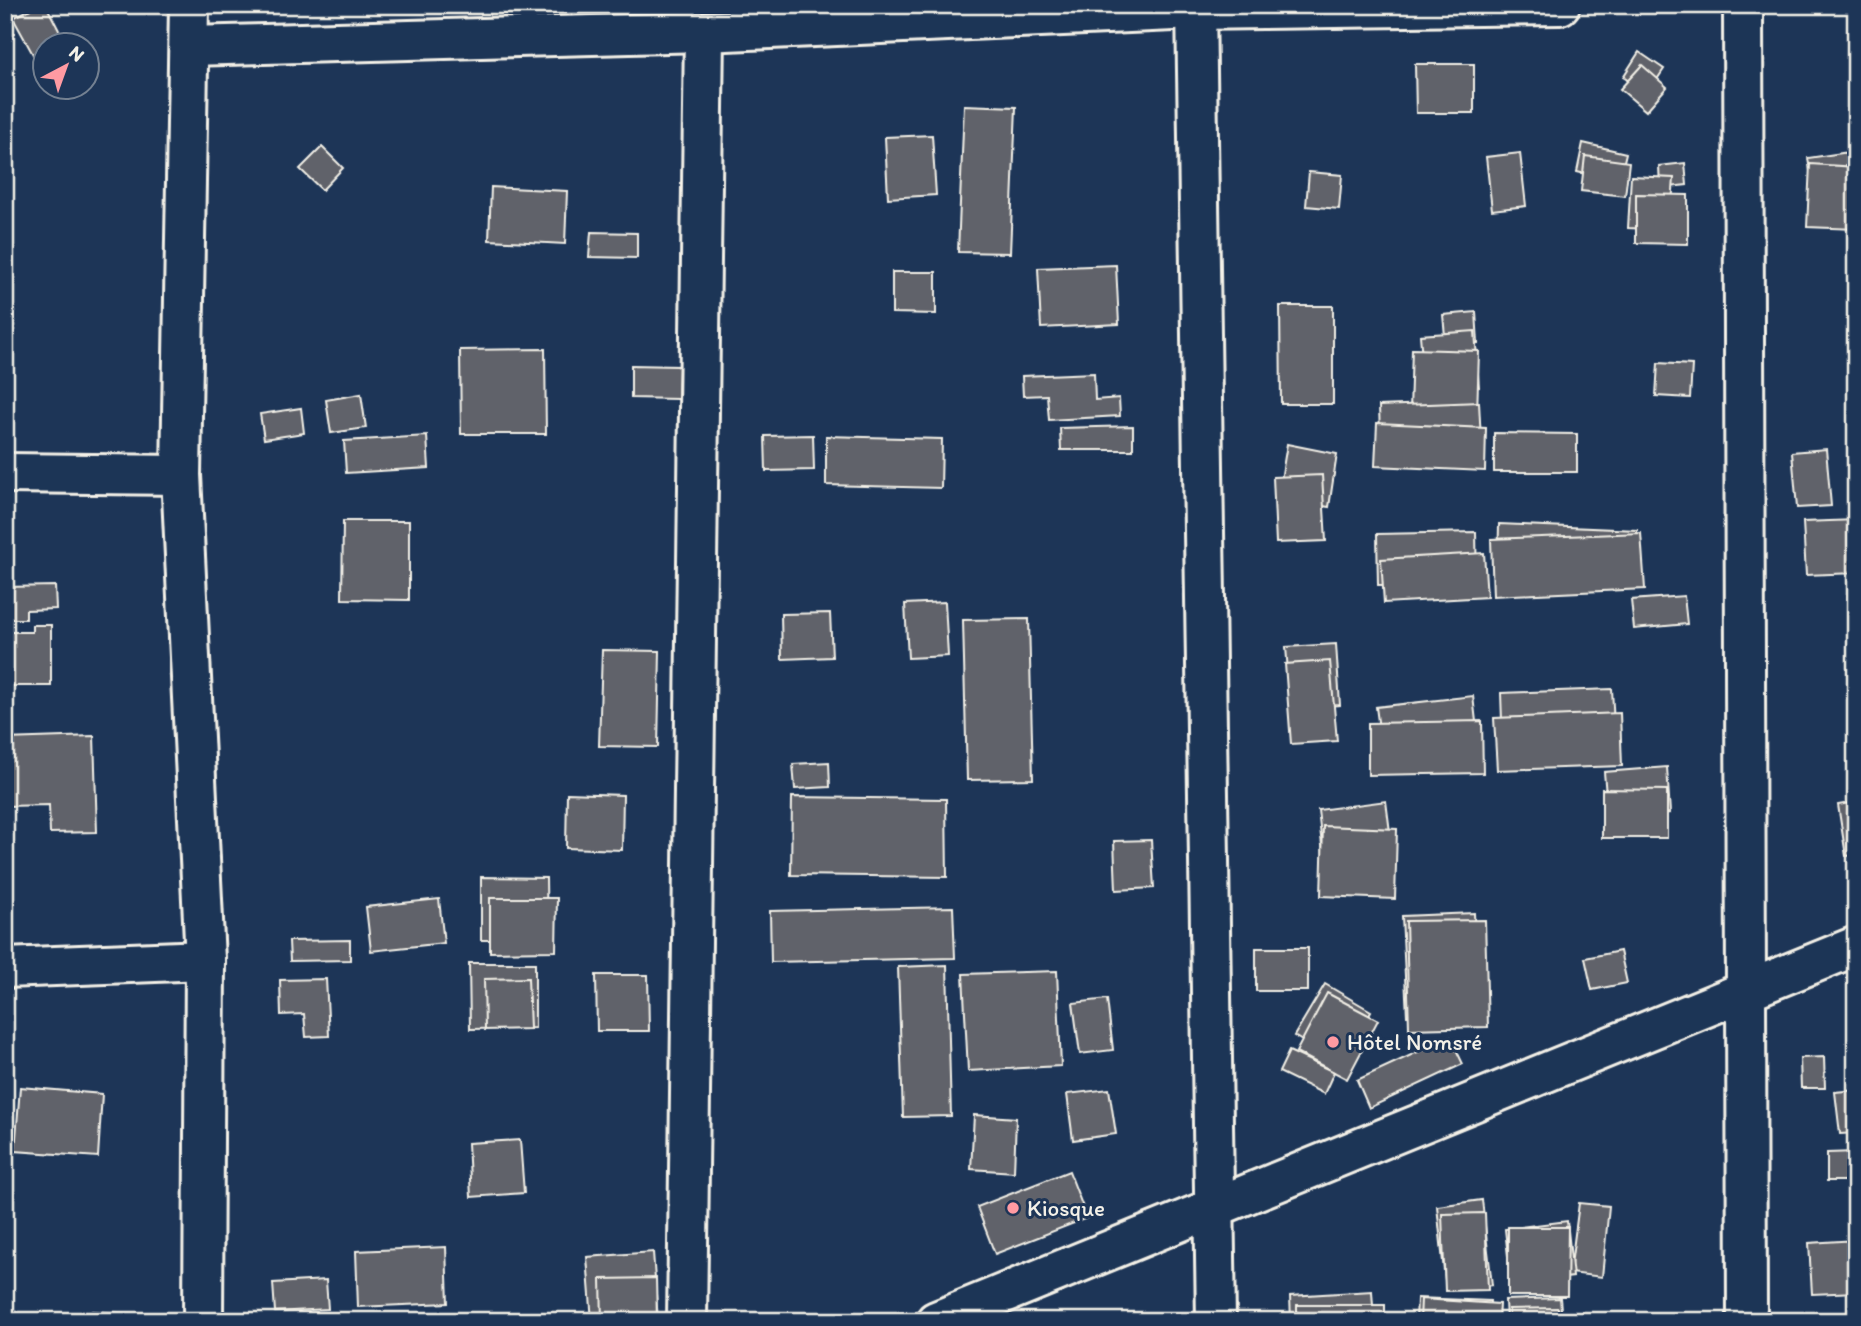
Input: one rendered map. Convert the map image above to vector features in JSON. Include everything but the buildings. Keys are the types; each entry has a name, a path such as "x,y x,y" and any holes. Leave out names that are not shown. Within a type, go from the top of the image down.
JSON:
{"street":[{"path":"189,5 181,475 205,960 203,1321"},
{"path":"189,46 704,32 1196,7 1560,5"},
{"path":"1743,5 1747,1321"},
{"path":"1196,7 1216,1321"},
{"path":"687,1321 704,32"},
{"path":"5,473 181,475"},
{"path":"936,1321 1856,946"},
{"path":"5,968 205,960"}],"place":[{"name":"Hôtel Nomsré","path":"1333,1042"},
{"name":"Kiosque","path":"1013,1208"}]}
